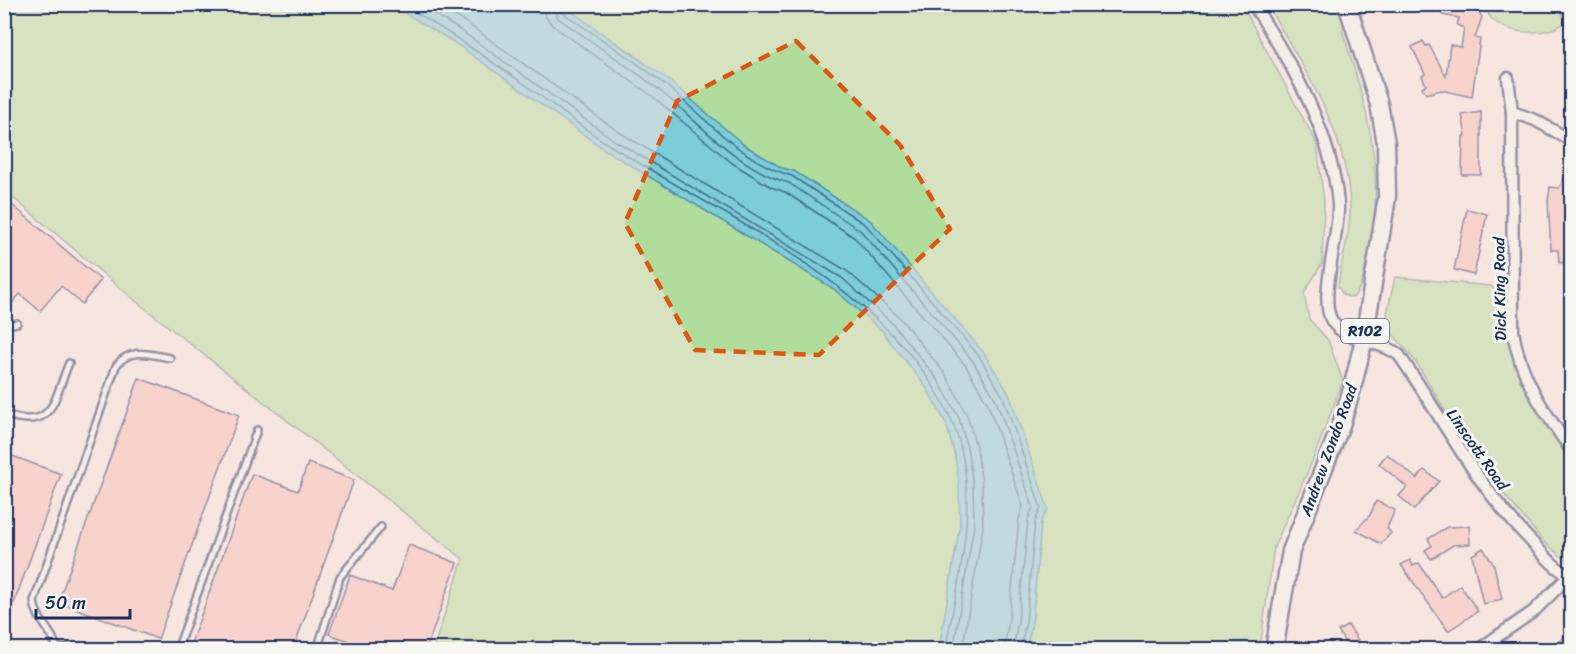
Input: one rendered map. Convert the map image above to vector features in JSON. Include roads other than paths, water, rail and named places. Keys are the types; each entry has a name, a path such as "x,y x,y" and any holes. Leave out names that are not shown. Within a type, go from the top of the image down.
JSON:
{"main road":[{"name":"Andrew Zondo Road","path":"1274,650 1291,551 1341,425 1364,339 1387,197 1388,172 1379,104 1347,4"}],"street":[{"name":"Linscott Road","path":"1253,4 1276,40 1306,98 1323,139 1333,176 1338,206 1326,310 1333,323 1344,333 1383,345 1399,355 1480,482 1512,522 1551,562 1570,577"},
{"name":"Dick King Road","path":"1508,78 1512,112 1513,320 1516,350 1532,393 1572,451"},
{"path":"1512,112 1535,120 1572,141"},
{"path":"1478,650 1534,611 1570,577"}],"lane":[{"path":"4,326 17,323"},
{"path":"87,650 57,649 55,640 38,618 34,601 116,366 128,354 134,352 170,358"},
{"path":"4,414 24,420 37,420 48,413 69,363"},
{"path":"177,650 257,430"},
{"path":"317,650 340,577 381,527"}],"water":[{"path":"391,5 562,5 666,78 744,145 782,168 794,171 870,220 984,353 1009,394 1048,509 1041,522 1032,623 1026,649 939,649 960,525 955,455 946,423 926,387 882,331 834,289 607,151 452,41"}]}
